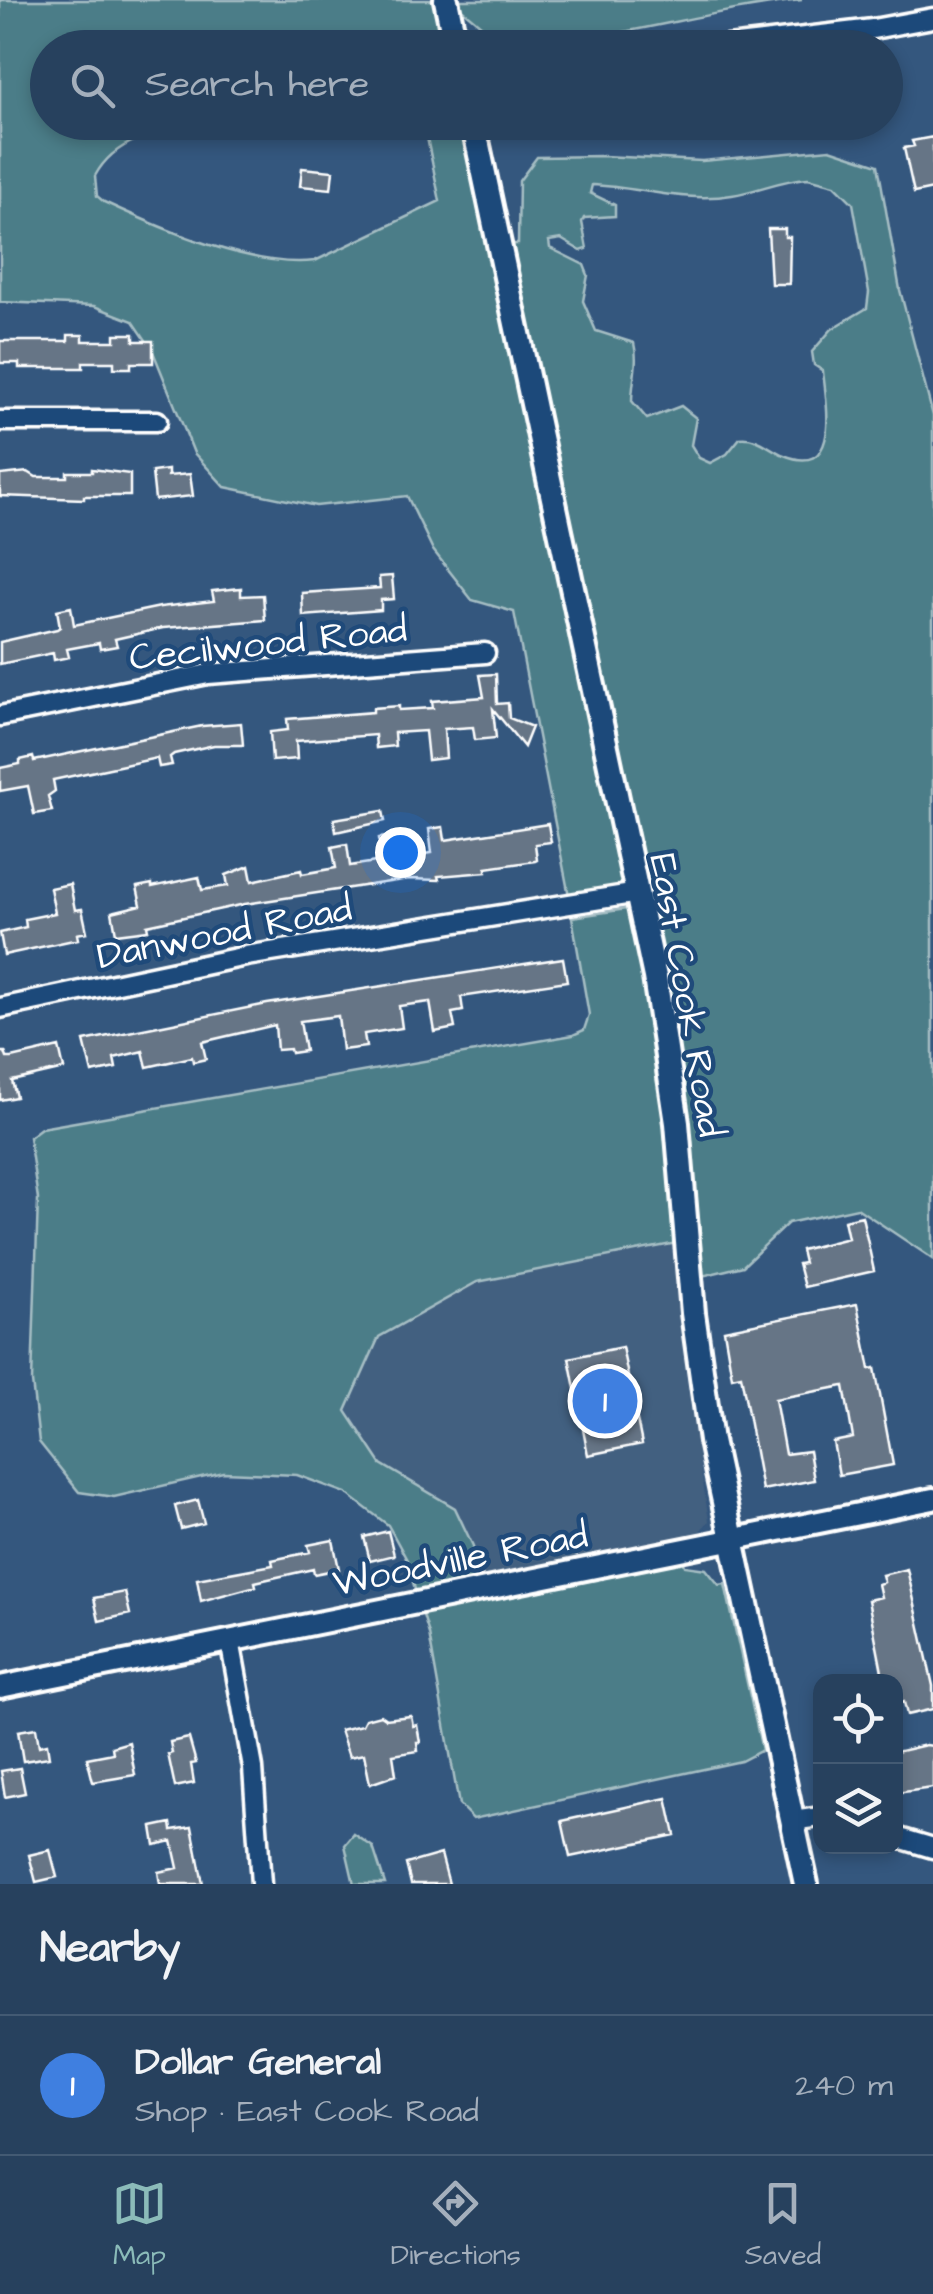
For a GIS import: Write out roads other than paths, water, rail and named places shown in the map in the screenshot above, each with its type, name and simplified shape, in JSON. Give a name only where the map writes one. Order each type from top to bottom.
[{"type":"main road","points":[[446,0],[452,30]]},
{"type":"main road","name":"East Cook Road","points":[[476,140],[638,893],[671,1070],[701,1376],[730,1540],[806,1884]]},
{"type":"street","points":[[865,30],[933,18]]},
{"type":"street","points":[[0,421],[157,421]]},
{"type":"street","name":"Cecilwood Road","points":[[0,716],[208,674],[485,653]]},
{"type":"street","name":"Danwood Road","points":[[0,1008],[246,956],[638,893]]},
{"type":"street","name":"Woodville Road","points":[[0,1687],[933,1499]]},
{"type":"street","points":[[230,1640],[253,1768],[260,1884]]},
{"type":"street","points":[[793,1822],[813,1818]]},
{"type":"street","points":[[903,1839],[933,1848]]},
{"type":"place","name":"Dollar General","points":[[605,1401]]}]
